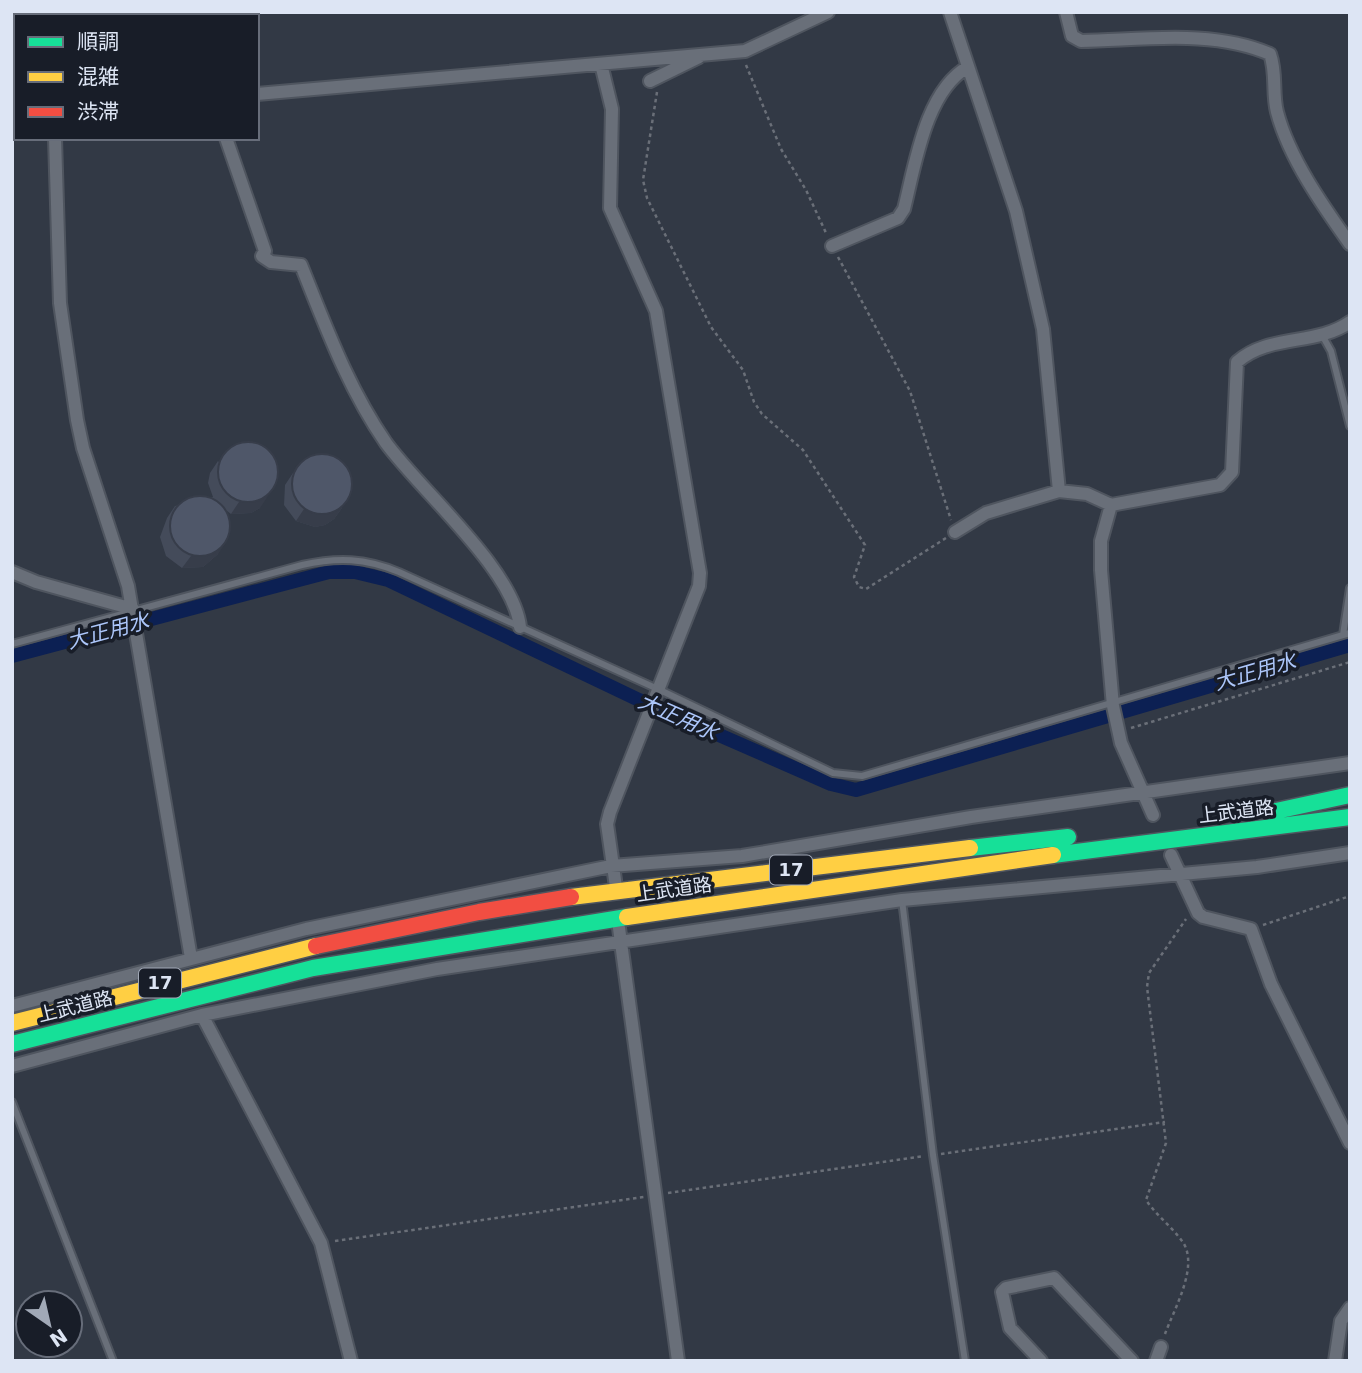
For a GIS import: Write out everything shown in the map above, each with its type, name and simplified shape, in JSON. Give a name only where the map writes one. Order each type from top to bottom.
[{"type":"highway","name":"17","points":[[1275,820],[1350,794]]},
{"type":"highway","name":"上武道路","points":[[12,1044],[313,968],[544,929],[1131,844],[1275,820],[1350,801]]},
{"type":"highway","name":"17","points":[[1275,820],[1350,820]]},
{"type":"highway","name":"上武道路","points":[[12,1023],[309,947],[481,912],[677,884],[1275,820]]},
{"type":"street","points":[[259,94],[741,52],[828,12]]},
{"type":"street","points":[[950,12],[1016,211],[1043,329],[1059,491]]},
{"type":"street","points":[[1066,12],[1072,36],[1081,41],[1206,39],[1254,47],[1270,54],[1275,66],[1276,111],[1318,200],[1350,244]]},
{"type":"street","points":[[655,79],[703,55]]},
{"type":"street","points":[[601,64],[612,109],[610,208],[656,311],[701,573],[699,586],[659,693],[610,812],[607,824],[616,887]]},
{"type":"street","points":[[832,246],[898,218],[904,209],[921,138],[935,107],[955,74],[968,67]]},
{"type":"street","points":[[55,140],[60,303],[77,420],[83,448],[128,586],[191,958]]},
{"type":"street","points":[[227,140],[265,251],[262,256],[271,262],[301,265],[350,386],[387,444],[494,570],[518,613],[520,627]]},
{"type":"street","points":[[955,532],[1005,506],[1059,491],[1087,494],[1111,505],[1220,485],[1232,472],[1237,362],[1251,350],[1335,332],[1350,322]]},
{"type":"street","points":[[1111,505],[1101,551],[1113,704],[1117,728],[1153,815]]},
{"type":"street","points":[[12,572],[132,612]]},
{"type":"street","points":[[12,1006],[306,929],[611,866],[742,856],[1142,791],[1350,763]]},
{"type":"street","points":[[12,1066],[202,1015],[620,934],[902,900],[1257,867],[1350,853]]},
{"type":"street","points":[[1171,855],[1193,907],[1203,917],[1251,929],[1271,984],[1350,1143]]},
{"type":"street","points":[[620,934],[653,1195],[678,1361]]},
{"type":"street","points":[[202,1015],[321,1243],[351,1361]]},
{"type":"street","points":[[1041,1361],[1010,1328],[1002,1292],[1006,1288],[1054,1278],[1132,1361]]},
{"type":"street","points":[[1335,1361],[1341,1321],[1350,1308]]},
{"type":"street","points":[[1156,1361],[1161,1347]]},
{"type":"lane","points":[[1322,335],[1331,351],[1350,426]]},
{"type":"lane","points":[[12,644],[302,565],[328,559],[355,559],[389,568],[833,773],[851,776],[877,774],[1346,634],[1350,589]]},
{"type":"lane","points":[[902,900],[933,1155],[965,1361]]},
{"type":"lane","points":[[12,1102],[113,1361]]},
{"type":"path","points":[[655,79],[643,180],[647,198],[711,327],[743,370],[754,402],[762,414],[803,450],[865,545],[855,577],[859,587],[866,589],[955,532],[910,391],[832,246],[806,190],[781,149],[741,52]]},
{"type":"path","points":[[1117,728],[1350,662]]},
{"type":"path","points":[[1251,929],[1350,896]]},
{"type":"path","points":[[1161,1347],[1186,1275],[1189,1254],[1182,1241],[1146,1199],[1166,1143],[1147,987],[1155,963],[1193,907]]},
{"type":"path","points":[[321,1243],[1165,1122]]},
{"type":"building","points":[[242,442],[254,442],[273,455],[278,472],[276,484],[265,497],[254,502],[242,502],[223,489],[218,478],[218,466],[231,447]]},
{"type":"building","points":[[316,454],[328,454],[347,467],[352,484],[350,496],[339,509],[328,514],[316,514],[297,501],[292,490],[292,478],[305,459]]},
{"type":"building","points":[[194,496],[206,496],[225,509],[230,526],[228,538],[217,551],[206,556],[194,556],[175,543],[170,532],[170,520],[183,501]]},
{"type":"waterway","name":"大正用水","points":[[12,656],[329,572],[355,572],[388,580],[639,700],[831,784],[856,790],[1350,645]]},
{"type":"traffic: fast","points":[[1276,811],[1350,795]]},
{"type":"traffic: fast","points":[[1053,855],[1350,817]]},
{"type":"traffic: fast","points":[[970,848],[1068,837]]},
{"type":"traffic: fast","points":[[12,1044],[313,968],[627,917]]},
{"type":"traffic: slow","points":[[571,897],[970,848]]},
{"type":"traffic: slow","points":[[627,917],[1053,855]]},
{"type":"traffic: slow","points":[[12,1023],[316,946]]},
{"type":"traffic: jam","points":[[316,946],[479,912],[571,897]]}]
